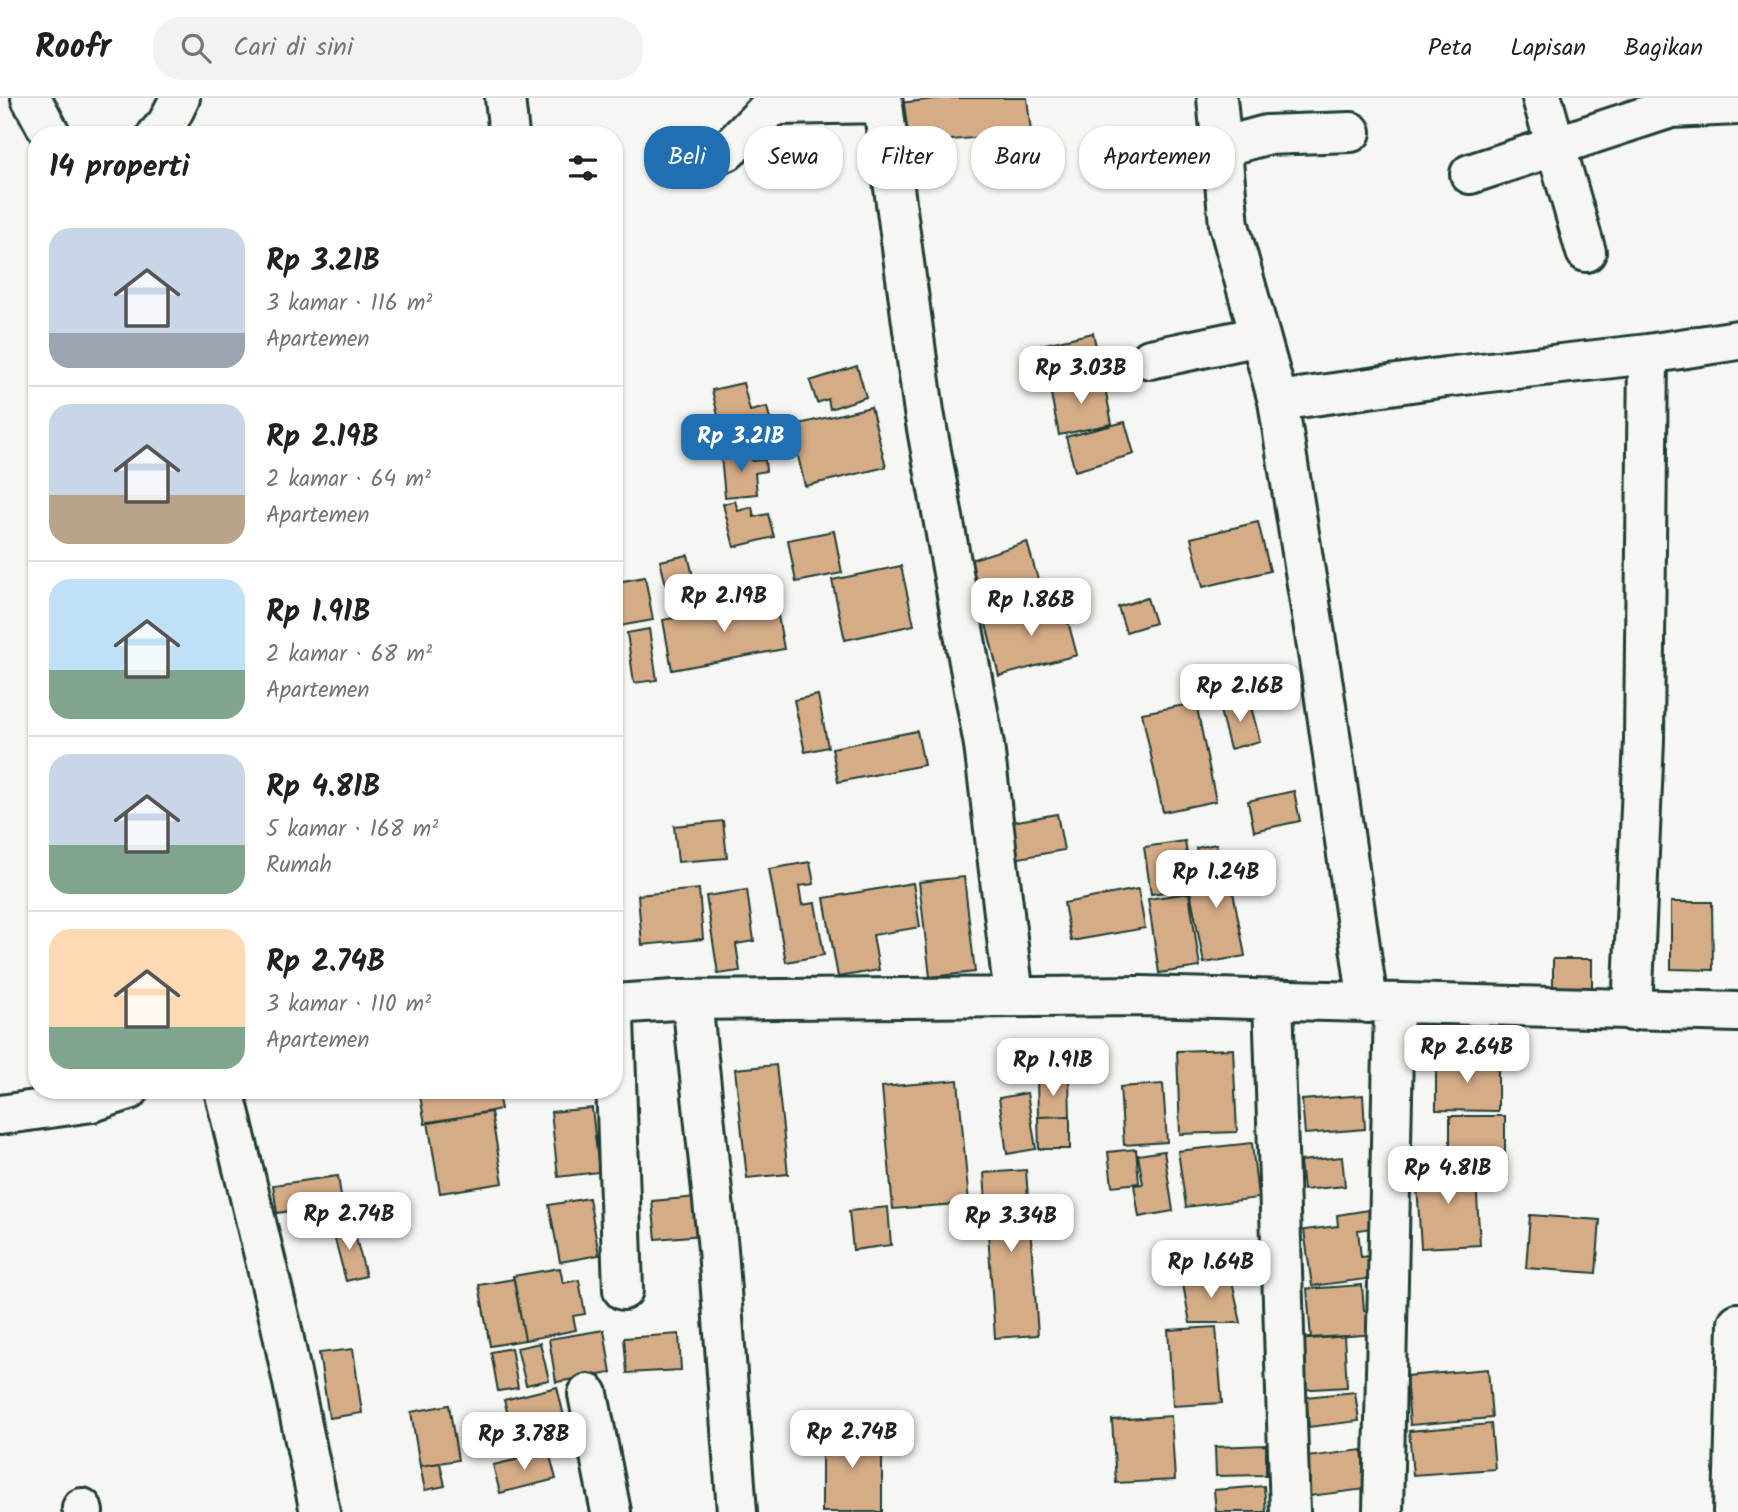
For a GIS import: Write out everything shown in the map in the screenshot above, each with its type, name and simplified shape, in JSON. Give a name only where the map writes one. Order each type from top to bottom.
[{"type":"street","points":[[31,98],[46,126]]},
{"type":"street","points":[[165,126],[180,98]]},
{"type":"street","points":[[505,98],[508,126]]},
{"type":"street","points":[[1217,98],[1220,126]]},
{"type":"street","points":[[1542,98],[1586,252]]},
{"type":"street","points":[[730,148],[767,110],[779,104],[882,100],[924,412],[984,745],[1014,997]]},
{"type":"street","points":[[1470,174],[1671,108],[1738,105]]},
{"type":"street","points":[[1235,143],[1266,135],[1351,132]]},
{"type":"street","points":[[1226,189],[1229,225],[1278,401],[1323,685],[1381,1004],[1383,1512]]},
{"type":"street","points":[[1150,359],[1260,336]]},
{"type":"street","points":[[1278,401],[1738,340]]},
{"type":"street","points":[[1632,1011],[1644,740],[1648,354]]},
{"type":"street","points":[[623,1004],[692,1000],[1141,996],[1738,1012]]},
{"type":"street","points":[[692,1000],[718,1249],[737,1512]]},
{"type":"street","points":[[1273,1000],[1290,1512]]},
{"type":"street","points":[[0,1115],[77,1099]]},
{"type":"street","points":[[226,1099],[281,1325],[320,1512]]},
{"type":"street","points":[[617,1099],[623,1290]]},
{"type":"street","points":[[1733,1512],[1738,1323]]},
{"type":"street","points":[[588,1394],[611,1512]]},
{"type":"building","points":[[944,98],[1027,98],[1030,126],[971,126],[971,138],[957,140],[957,126],[902,126],[900,103]]},
{"type":"building","points":[[1093,333],[1103,377],[1050,389],[1041,345]]},
{"type":"building","points":[[857,366],[866,397],[830,409],[828,399],[817,403],[810,381]]},
{"type":"building","points":[[1103,377],[1112,424],[1059,435],[1050,389]]},
{"type":"building","points":[[743,383],[750,411],[767,407],[772,427],[757,430],[761,447],[727,455],[712,390]]},
{"type":"building","points":[[871,407],[886,467],[805,486],[791,426]]},
{"type":"building","points":[[1125,422],[1134,454],[1075,471],[1066,437]]},
{"type":"building","points":[[750,453],[752,461],[765,460],[766,471],[755,473],[757,494],[725,497],[721,456]]},
{"type":"building","points":[[735,501],[738,511],[752,507],[754,517],[768,514],[774,537],[734,547],[723,504]]},
{"type":"building","points":[[1258,522],[1270,571],[1203,587],[1191,538]]},
{"type":"building","points":[[834,531],[842,573],[796,582],[788,540]]},
{"type":"building","points":[[1027,542],[1041,590],[975,610],[961,563]]},
{"type":"building","points":[[688,555],[700,606],[673,613],[660,561]]},
{"type":"building","points":[[901,566],[914,625],[845,640],[832,580]]},
{"type":"building","points":[[645,577],[653,620],[623,625],[623,581]]},
{"type":"building","points":[[1147,598],[1155,623],[1126,632],[1118,607]]},
{"type":"building","points":[[775,599],[784,649],[672,670],[663,620]]},
{"type":"building","points":[[1062,599],[1077,655],[999,676],[985,620]]},
{"type":"building","points":[[649,629],[657,680],[634,683],[627,633]]},
{"type":"building","points":[[818,695],[828,747],[805,752],[794,700]]},
{"type":"building","points":[[1249,699],[1260,741],[1230,749],[1219,707]]},
{"type":"building","points":[[1196,703],[1216,801],[1163,812],[1142,713]]},
{"type":"building","points":[[917,731],[924,765],[838,782],[832,748]]},
{"type":"building","points":[[1294,791],[1300,821],[1254,831],[1248,801]]},
{"type":"building","points":[[1057,814],[1064,850],[1008,860],[1001,824]]},
{"type":"building","points":[[723,821],[727,858],[678,862],[674,826]]},
{"type":"building","points":[[1185,841],[1192,888],[1151,894],[1144,847]]},
{"type":"building","points":[[1216,844],[1221,871],[1229,870],[1245,956],[1204,963],[1190,891],[1204,889],[1196,848]]},
{"type":"building","points":[[810,862],[814,884],[799,886],[802,905],[815,903],[824,955],[786,962],[769,869]]},
{"type":"building","points":[[964,877],[975,972],[930,977],[919,882]]},
{"type":"building","points":[[913,883],[920,927],[873,935],[879,970],[838,977],[824,898]]},
{"type":"building","points":[[699,889],[703,939],[642,945],[638,895]]},
{"type":"building","points":[[1138,889],[1145,928],[1071,941],[1064,903]]},
{"type":"building","points":[[747,890],[754,941],[736,944],[740,971],[718,974],[706,896]]},
{"type":"building","points":[[1189,893],[1200,967],[1159,973],[1148,899]]},
{"type":"building","points":[[1671,902],[1712,902],[1713,970],[1671,969]]},
{"type":"building","points":[[1553,959],[1592,959],[1592,988],[1553,989]]},
{"type":"building","points":[[1233,1049],[1237,1132],[1180,1134],[1177,1051]]},
{"type":"building","points":[[1436,1060],[1498,1060],[1498,1111],[1436,1110]]},
{"type":"building","points":[[776,1065],[788,1174],[747,1178],[735,1069]]},
{"type":"building","points":[[1037,1079],[1069,1079],[1070,1116],[1038,1117]]},
{"type":"building","points":[[958,1080],[969,1203],[893,1209],[882,1087]]},
{"type":"building","points":[[1163,1084],[1167,1142],[1124,1145],[1120,1087]]},
{"type":"building","points":[[1027,1093],[1036,1149],[1007,1154],[999,1098]]},
{"type":"building","points":[[1363,1095],[1365,1129],[1305,1134],[1302,1100]]},
{"type":"building","points":[[421,1099],[499,1099],[501,1109],[425,1124]]},
{"type":"building","points":[[592,1108],[599,1172],[558,1177],[551,1112]]},
{"type":"building","points":[[491,1112],[503,1183],[440,1193],[428,1122]]},
{"type":"building","points":[[1070,1116],[1070,1149],[1039,1149],[1038,1117]]},
{"type":"building","points":[[1450,1116],[1505,1116],[1505,1156],[1450,1156]]},
{"type":"building","points":[[1252,1143],[1258,1198],[1186,1207],[1178,1151]]},
{"type":"building","points":[[1136,1149],[1139,1183],[1112,1186],[1108,1152]]},
{"type":"building","points":[[1164,1151],[1173,1211],[1139,1217],[1134,1185],[1143,1184],[1138,1155]]},
{"type":"building","points":[[1342,1157],[1345,1186],[1303,1190],[1300,1161]]},
{"type":"building","points":[[1475,1165],[1480,1245],[1421,1248],[1416,1168]]},
{"type":"building","points":[[1026,1170],[1038,1335],[995,1338],[984,1173]]},
{"type":"building","points":[[338,1176],[342,1203],[277,1213],[273,1185]]},
{"type":"building","points":[[698,1197],[702,1235],[656,1239],[652,1201]]},
{"type":"building","points":[[589,1198],[599,1255],[560,1262],[549,1205]]},
{"type":"building","points":[[888,1207],[891,1245],[853,1250],[849,1211]]},
{"type":"building","points":[[1369,1210],[1372,1228],[1358,1230],[1361,1257],[1372,1256],[1374,1278],[1312,1286],[1304,1230],[1338,1226],[1337,1215]]},
{"type":"building","points":[[1530,1215],[1600,1220],[1596,1273],[1526,1268]]},
{"type":"building","points":[[352,1223],[366,1276],[346,1281],[332,1228]]},
{"type":"building","points":[[560,1268],[563,1283],[579,1280],[585,1314],[573,1316],[576,1330],[525,1340],[513,1276]]},
{"type":"building","points":[[1231,1276],[1241,1323],[1190,1323],[1182,1279]]},
{"type":"building","points":[[514,1279],[525,1340],[490,1346],[479,1285]]},
{"type":"building","points":[[1362,1285],[1364,1311],[1373,1310],[1375,1334],[1311,1339],[1307,1289]]},
{"type":"building","points":[[1216,1327],[1222,1403],[1173,1406],[1168,1330]]},
{"type":"building","points":[[604,1330],[611,1373],[556,1382],[549,1339]]},
{"type":"building","points":[[679,1334],[681,1370],[627,1373],[624,1338]]},
{"type":"building","points":[[1344,1336],[1347,1387],[1296,1390],[1293,1339]]},
{"type":"building","points":[[540,1343],[549,1380],[526,1385],[517,1348]]},
{"type":"building","points":[[511,1348],[518,1388],[498,1391],[491,1352]]},
{"type":"building","points":[[353,1349],[362,1413],[329,1418],[319,1353]]},
{"type":"building","points":[[1488,1369],[1492,1418],[1410,1425],[1406,1376]]},
{"type":"building","points":[[557,1387],[567,1429],[515,1441],[504,1400]]},
{"type":"building","points":[[1355,1392],[1359,1421],[1309,1427],[1306,1397]]},
{"type":"building","points":[[449,1405],[458,1460],[420,1466],[411,1412]]},
{"type":"building","points":[[1171,1416],[1175,1480],[1116,1483],[1112,1420]]},
{"type":"building","points":[[1491,1424],[1495,1469],[1413,1475],[1409,1431]]},
{"type":"building","points":[[822,1429],[882,1429],[882,1512],[822,1512]]},
{"type":"building","points":[[1266,1445],[1266,1475],[1216,1476],[1215,1447]]},
{"type":"building","points":[[1362,1450],[1366,1489],[1310,1496],[1306,1457]]},
{"type":"building","points":[[549,1452],[556,1479],[500,1493],[493,1465]]},
{"type":"building","points":[[440,1463],[445,1486],[425,1490],[420,1466]]},
{"type":"building","points":[[1264,1486],[1266,1512],[1216,1512],[1214,1490]]}]
